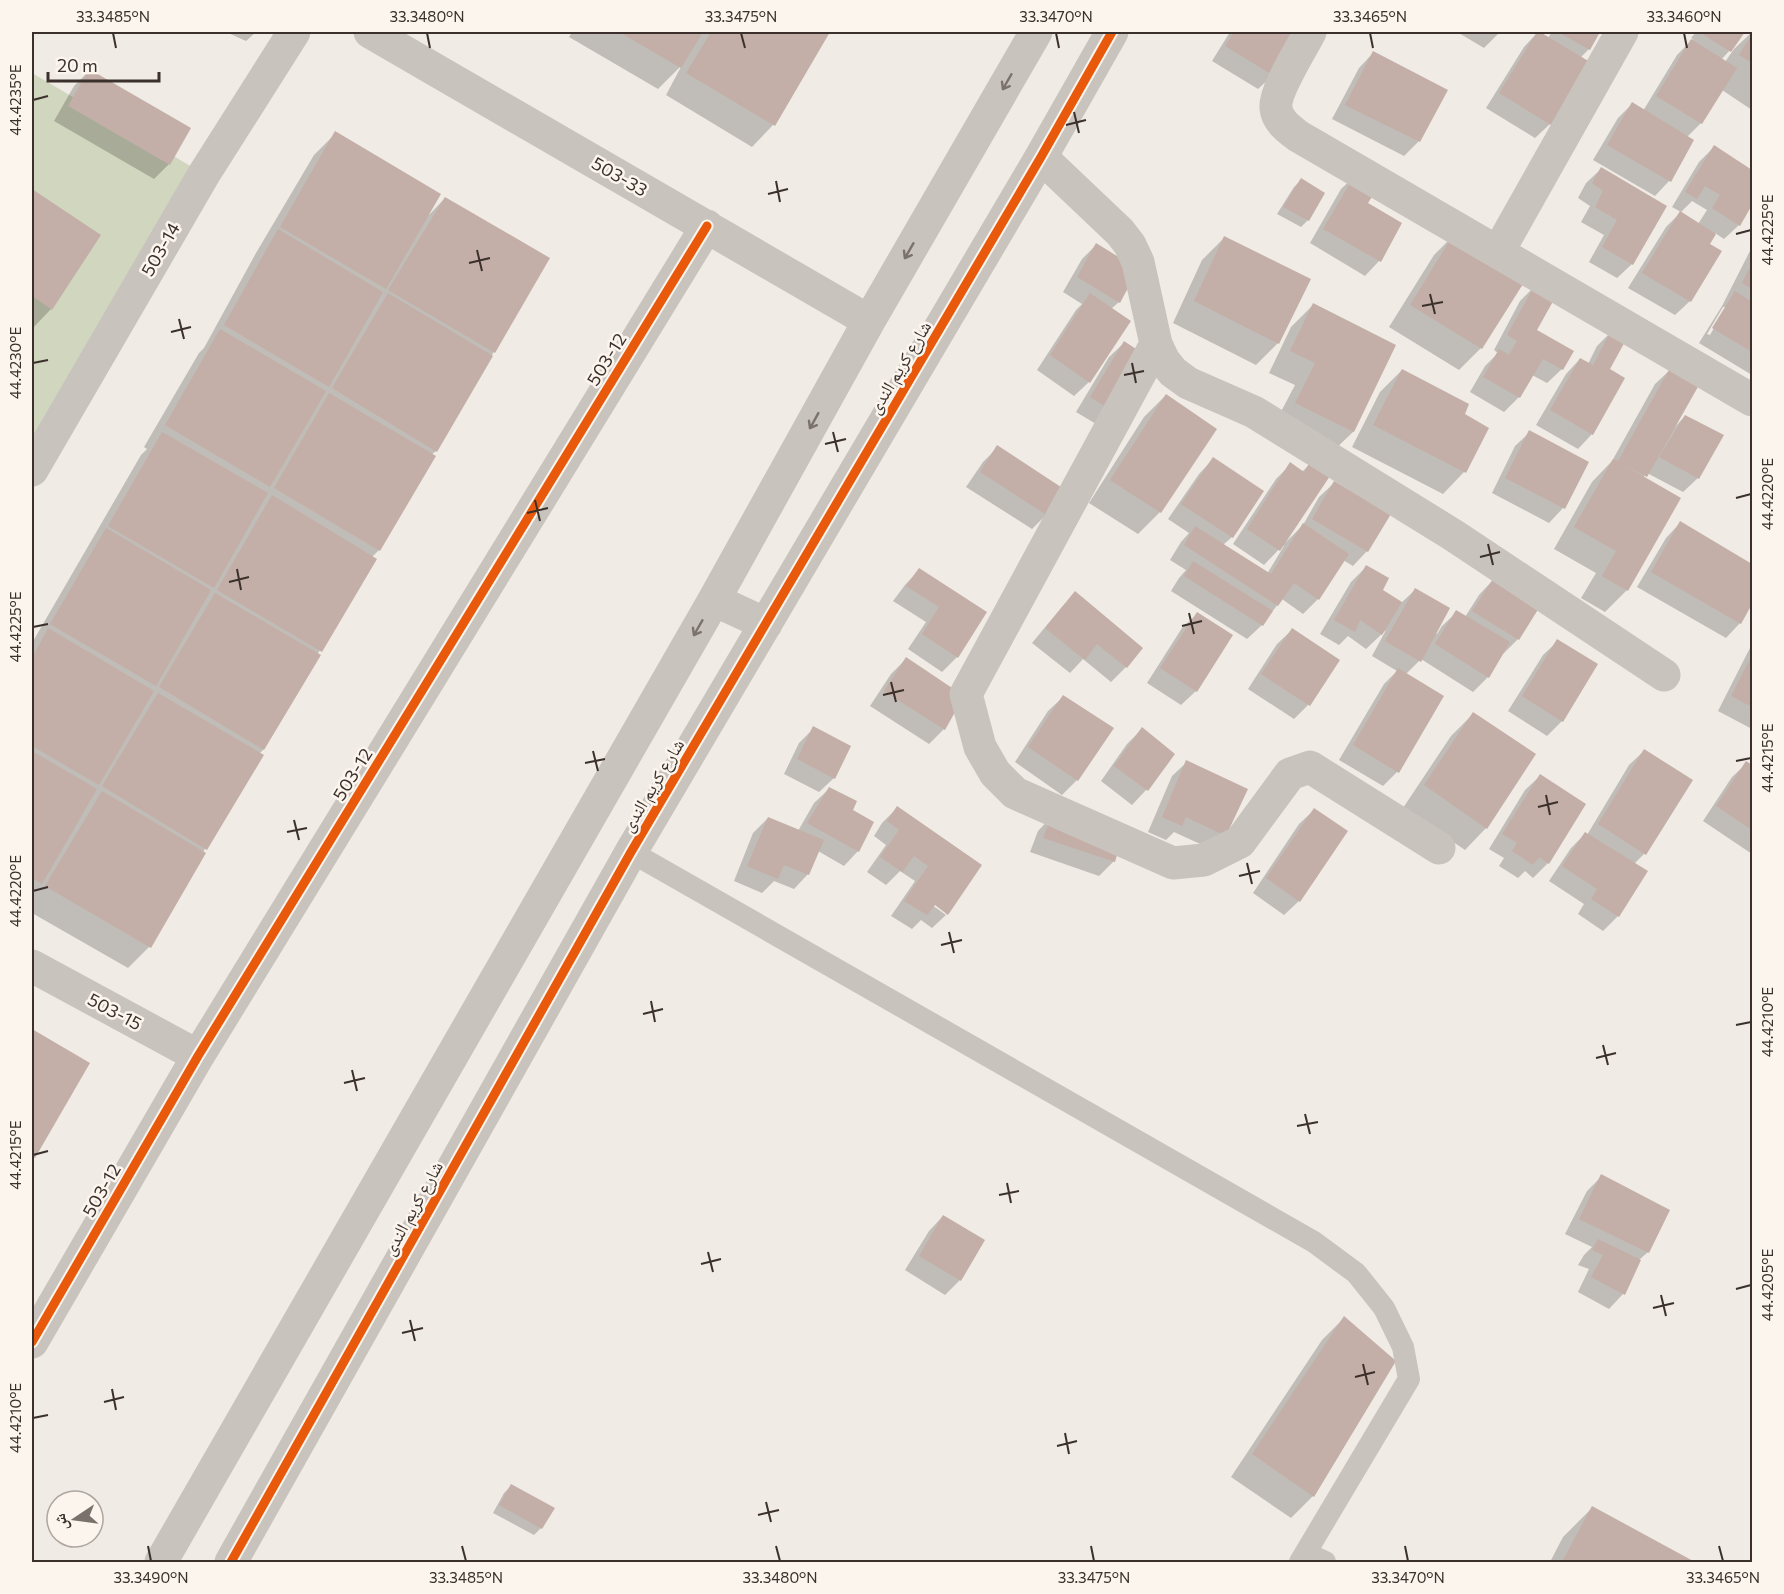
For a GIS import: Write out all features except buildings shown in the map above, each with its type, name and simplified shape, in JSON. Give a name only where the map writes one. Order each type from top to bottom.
[{"type":"street","name":"503-14","points":[[32,470],[204,174],[294,32]]},
{"type":"street","name":"503-33","points":[[370,32],[869,321]]},
{"type":"street","name":"شارع كريم الندى","points":[[161,1563],[714,600],[869,321],[1036,32]]},
{"type":"street","name":"شارع كريم الندى","points":[[231,1563],[631,852],[1041,157],[1112,32]]},
{"type":"street","points":[[1310,32],[1276,96],[1275,109],[1283,124],[1298,136],[1752,400]]},
{"type":"street","points":[[1498,252],[1622,32]]},
{"type":"street","points":[[1041,157],[1120,232],[1130,245],[1138,262],[1156,344],[1164,361],[1173,372],[1188,383],[1254,412],[1453,535],[1664,675]]},
{"type":"street","name":"503-12","points":[[32,1342],[198,1056],[707,226]]},
{"type":"street","points":[[1156,344],[966,694],[980,747],[994,773],[1015,793],[1173,863],[1204,860],[1240,842],[1290,774],[1310,767],[1438,848]]},
{"type":"street","points":[[714,600],[766,624]]},
{"type":"street","name":"503-15","points":[[32,966],[198,1056]]},
{"type":"lane","points":[[631,852],[1314,1242],[1356,1273],[1384,1308],[1403,1347],[1409,1379],[1310,1559]]},
{"type":"green space","points":[[32,73],[204,174],[32,470]]},
{"type":"cycle path","points":[[231,1562],[631,852],[1041,157],[1112,32]]},
{"type":"cycle path","points":[[32,1342],[198,1056],[707,226]]}]
